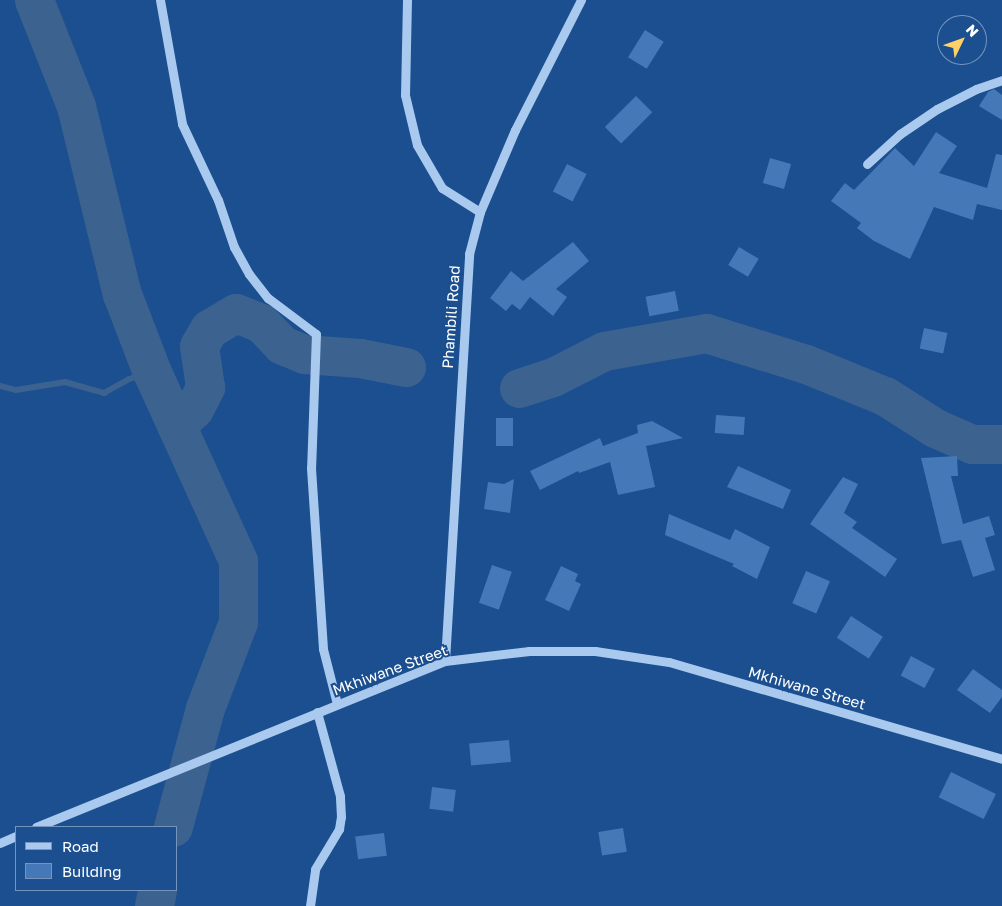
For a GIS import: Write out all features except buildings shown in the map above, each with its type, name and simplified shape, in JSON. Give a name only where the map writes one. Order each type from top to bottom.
[{"type":"street","points":[[160,0],[182,124],[218,200],[234,247],[249,274],[268,298],[316,334],[312,468],[323,649],[337,704]]},
{"type":"street","points":[[407,0],[405,96],[417,145],[442,188],[480,212]]},
{"type":"street","name":"Phambili Road","points":[[445,661],[464,304],[469,254],[480,212],[515,130],[581,0]]},
{"type":"street","points":[[867,164],[900,134],[937,109],[976,88],[1002,80]]},
{"type":"street","name":"Mkhiwane Street","points":[[38,826],[293,721],[445,661],[529,651],[595,651],[668,662],[1002,759]]},
{"type":"street","points":[[310,906],[315,869],[339,829],[342,817],[340,796],[317,712]]},
{"type":"street","points":[[0,843],[15,836]]},
{"type":"waterway","points":[[34,0],[76,106],[122,294],[152,372],[238,561],[238,622],[205,708],[173,826]]},
{"type":"waterway","points":[[176,425],[194,409],[205,387],[199,346],[209,329],[236,313],[261,323],[282,345],[304,354],[360,358],[406,367]]},
{"type":"waterway","points":[[519,388],[553,377],[604,351],[706,333],[806,364],[885,396],[935,428],[972,444],[1002,444]]},
{"type":"waterway","points":[[0,386],[16,390],[65,382],[104,393],[129,379],[152,372]]},
{"type":"waterway","points":[[154,906],[157,891]]}]
